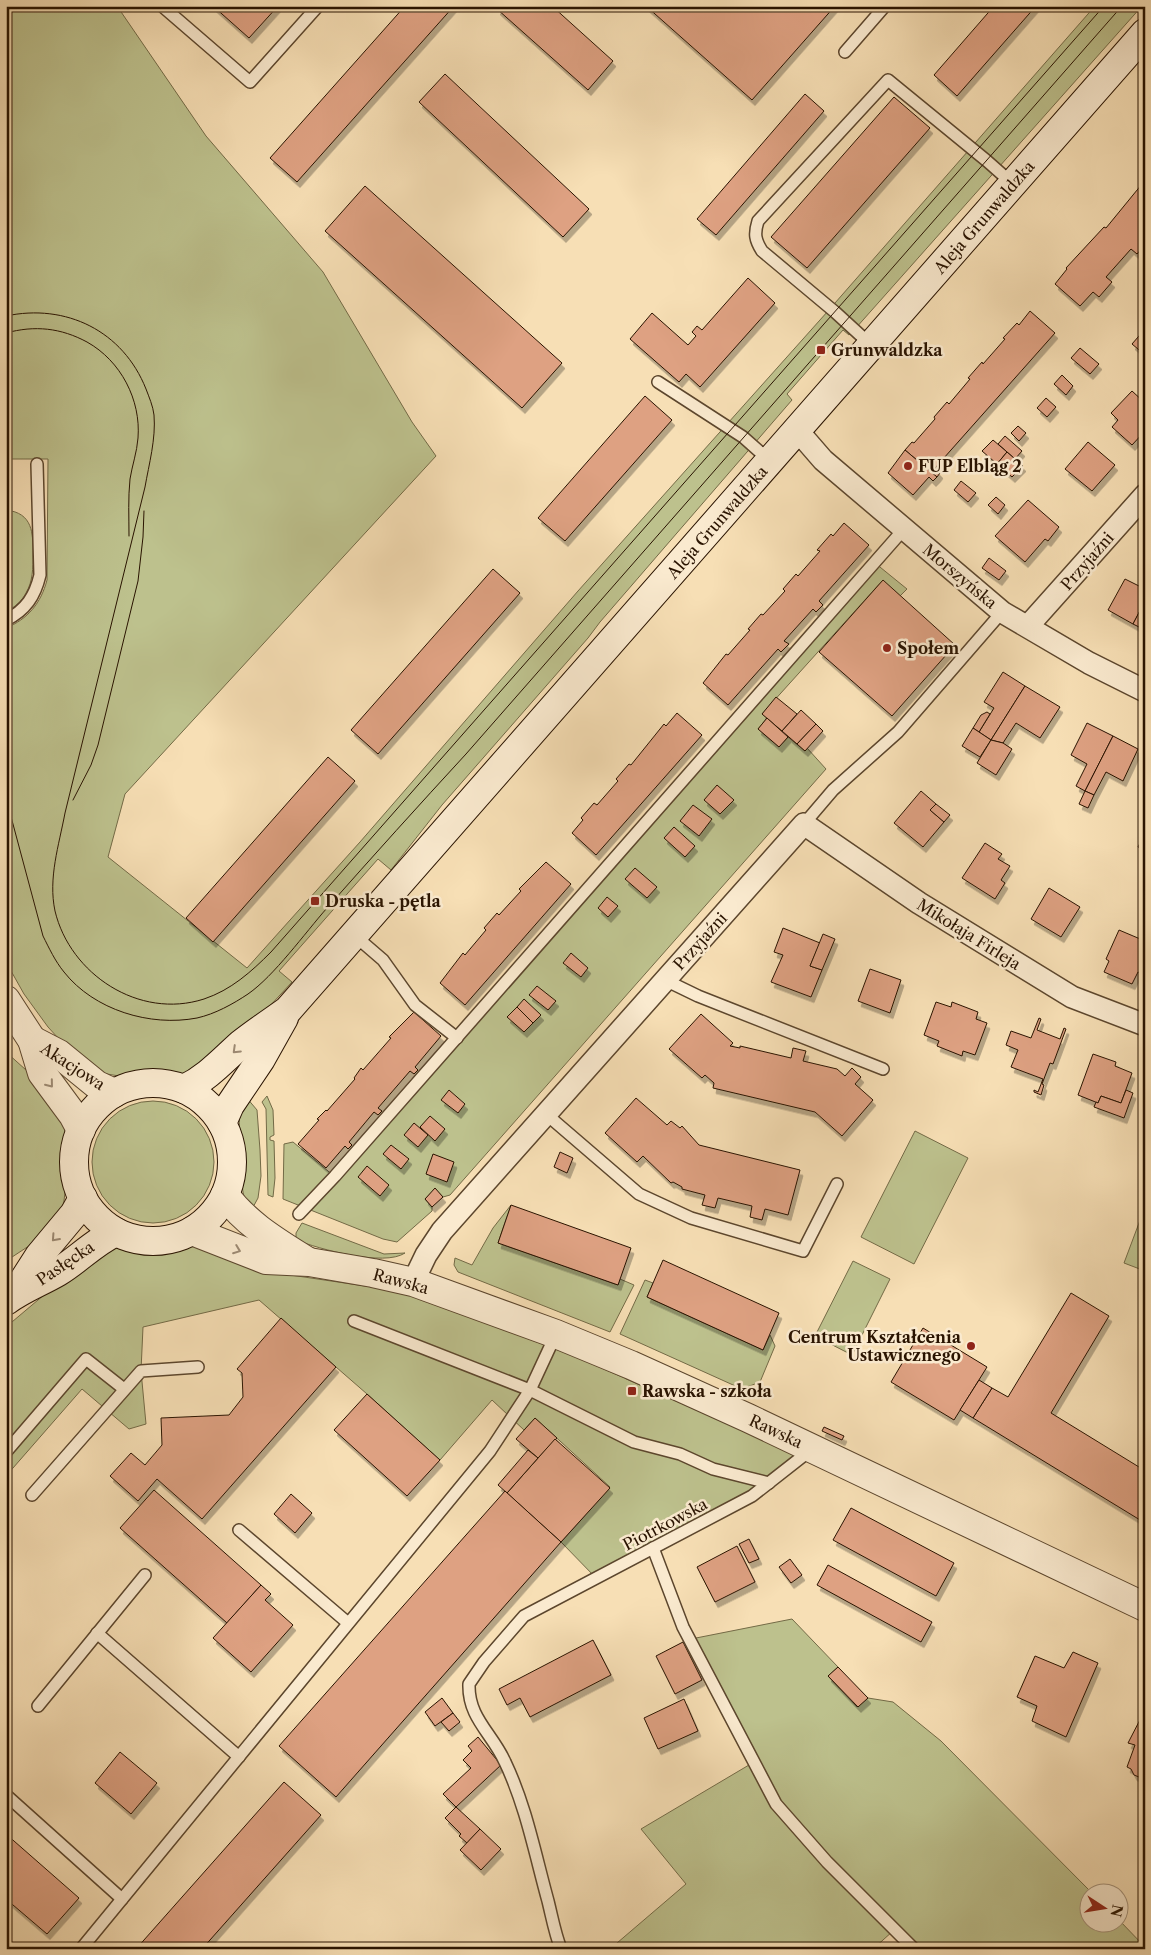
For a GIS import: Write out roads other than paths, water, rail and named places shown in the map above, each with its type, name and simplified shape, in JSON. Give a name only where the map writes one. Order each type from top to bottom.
[{"type":"main road","name":"Aleja Grunwaldzka","points":[[184,1089],[198,1082],[218,1067],[242,1044],[288,1010],[1145,33]]},
{"type":"main road","name":"Akacjowa","points":[[6,1000],[32,1040],[42,1073],[73,1115],[81,1130]]},
{"type":"main road","name":"Aleja Grunwaldzka","points":[[222,1123],[230,1105],[261,1059],[288,1010]]},
{"type":"main road","name":"Akacjowa","points":[[32,1040],[59,1054],[97,1085],[114,1093]]},
{"type":"main road","points":[[142,1084],[170,1085],[184,1089],[212,1109],[222,1123],[232,1151],[232,1166],[225,1195],[205,1221],[192,1231],[177,1237],[154,1241],[130,1238],[116,1232],[103,1223],[91,1212],[83,1198],[78,1185],[74,1157],[81,1130],[89,1116],[100,1103],[114,1093],[142,1084]]},
{"type":"main road","name":"Rawska","points":[[225,1195],[234,1207],[250,1222],[309,1262]]},
{"type":"main road","name":"Pasłęcka","points":[[10,1298],[39,1256],[74,1214],[83,1198]]},
{"type":"main road","name":"Rawska","points":[[192,1231],[266,1260],[309,1262],[373,1272],[413,1282],[556,1334],[666,1380],[813,1448],[1145,1608]]},
{"type":"main road","name":"Pasłęcka","points":[[10,1298],[58,1272],[102,1239],[116,1232]]},
{"type":"street","name":"Morszyńska","points":[[797,430],[823,460],[1002,612],[1090,663],[1145,691]]},
{"type":"street","name":"Przyjaźni","points":[[1028,626],[1145,495]]},
{"type":"street","name":"Przyjaźni","points":[[413,1282],[426,1255],[442,1231],[804,824]]},
{"type":"street","name":"Mikołaja Firleja","points":[[804,824],[919,903],[1072,997],[1145,1025]]},
{"type":"lane","points":[[162,6],[250,82],[318,6]]},
{"type":"lane","points":[[845,52],[885,6]]},
{"type":"lane","points":[[872,345],[762,251],[755,240],[758,222],[888,80],[1013,184]]},
{"type":"lane","points":[[658,382],[743,437],[770,461]]},
{"type":"lane","points":[[6,620],[23,610],[30,602],[37,589],[40,575],[38,464]]},
{"type":"lane","points":[[299,1214],[457,1038],[904,529]]},
{"type":"lane","name":"Przyjaźni","points":[[804,824],[833,790],[898,732],[1002,612]]},
{"type":"lane","points":[[354,935],[383,960],[415,1005],[457,1038]]},
{"type":"lane","points":[[665,980],[698,996],[883,1069]]},
{"type":"lane","points":[[546,1114],[639,1194],[691,1218],[804,1251],[837,1184]]},
{"type":"lane","points":[[354,1321],[530,1390],[634,1442],[680,1454],[713,1469],[769,1483]]},
{"type":"lane","points":[[81,1949],[490,1450],[530,1390],[556,1334]]},
{"type":"lane","points":[[6,1452],[86,1359],[124,1389]]},
{"type":"lane","points":[[32,1495],[141,1371],[198,1367]]},
{"type":"lane","name":"Piotrkowska","points":[[561,1949],[524,1812],[506,1762],[472,1709],[469,1684],[484,1662],[524,1616],[752,1496],[813,1448]]},
{"type":"lane","points":[[239,1530],[348,1623]]},
{"type":"lane","points":[[653,1548],[684,1627],[776,1804],[826,1862],[914,1949]]},
{"type":"lane","points":[[38,1706],[145,1575]]},
{"type":"lane","points":[[97,1632],[238,1757]]},
{"type":"lane","points":[[6,1795],[122,1898]]},
{"type":"tram line","points":[[6,316],[28,313],[50,314],[71,318],[90,326],[107,337],[123,351],[136,369],[146,389],[154,415],[153,442],[145,487],[57,849],[53,886],[55,911],[63,934],[75,954],[92,972],[111,986],[132,997],[155,1003],[180,1004],[204,999],[223,991],[240,980],[271,952],[1104,6]]},
{"type":"tram line","points":[[6,798],[43,936],[64,972],[76,985],[107,1006],[124,1013],[161,1020],[179,1020],[204,1016],[224,1008],[248,994],[279,965],[327,908],[466,754],[1122,6]]},
{"type":"tram line","points":[[6,333],[27,329],[48,329],[77,337],[99,350],[119,371],[132,396],[138,424],[138,438],[129,486],[129,536]]},
{"type":"tram line","points":[[73,800],[91,765],[98,745],[138,581],[144,511]]},
{"type":"place","name":"Grunwaldzka","points":[[821,350]]},
{"type":"place","name":"FUP Elbląg 2","points":[[908,466]]},
{"type":"place","name":"Społem","points":[[887,648]]},
{"type":"place","name":"Druska - pętla","points":[[315,901]]},
{"type":"place","name":"Centrum Kształcenia Ustawicznego","points":[[971,1346]]},
{"type":"place","name":"Rawska - szkoła","points":[[632,1391]]}]
